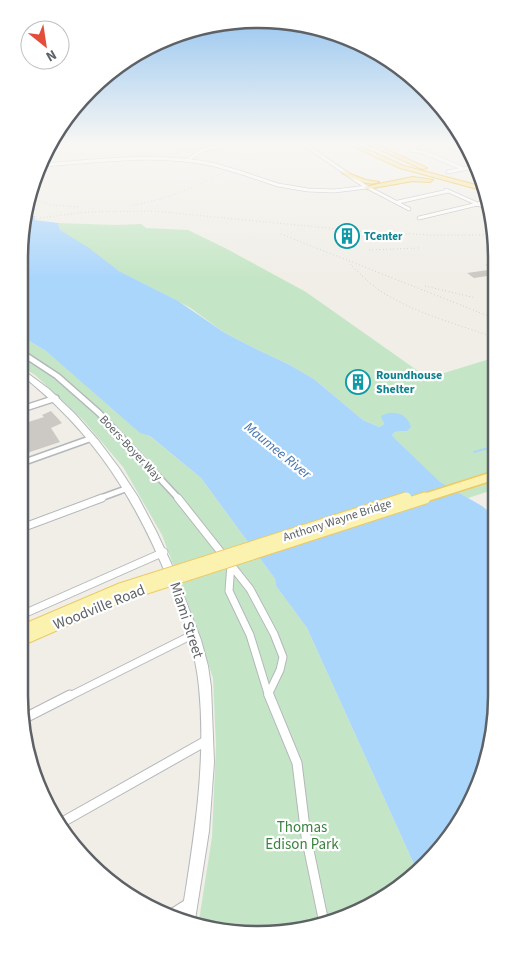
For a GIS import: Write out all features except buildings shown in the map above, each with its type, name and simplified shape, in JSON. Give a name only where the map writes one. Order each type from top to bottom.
[{"type":"main road","name":"Anthony Wayne Bridge","points":[[179,574],[488,472]]},
{"type":"main road","name":"Anthony Wayne Bridge","points":[[179,574],[488,477]]},
{"type":"main road","name":"Woodville Road","points":[[28,628],[107,594],[179,574]]},
{"type":"main road","name":"Woodville Road","points":[[28,637],[109,601],[179,574]]},
{"type":"street","points":[[293,188],[308,190],[361,188]]},
{"type":"street","points":[[368,188],[397,204],[409,208]]},
{"type":"street","points":[[397,204],[447,190],[483,206]]},
{"type":"street","points":[[419,218],[482,203]]},
{"type":"street","name":"Boers-Boyer Way","points":[[28,357],[64,381],[99,413],[177,496],[229,560],[258,603],[283,657],[280,670],[268,695]]},
{"type":"street","name":"Miami Street","points":[[28,376],[56,398],[92,438],[128,488],[164,552],[194,634],[202,664],[208,740],[204,812],[189,916]]},
{"type":"street","points":[[28,407],[56,398]]},
{"type":"street","points":[[28,461],[92,438]]},
{"type":"street","points":[[28,526],[128,488]]},
{"type":"street","points":[[28,612],[164,552]]},
{"type":"street","points":[[229,560],[232,571],[229,592],[250,635],[268,695],[297,763],[307,844],[323,917]]},
{"type":"street","points":[[28,716],[194,634]]},
{"type":"street","points":[[64,821],[208,740]]},
{"type":"street","points":[[177,911],[191,902]]},
{"type":"green space","points":[[58,223],[141,224],[146,228],[188,230],[306,292],[428,378],[488,359],[488,492],[468,498],[440,483],[393,438],[392,435],[395,432],[407,431],[383,420],[384,424],[379,427],[363,420],[314,379],[225,333],[189,307],[119,271],[60,230]]},
{"type":"green space","name":"Thomas Edison Park","points":[[28,340],[46,351],[201,478],[275,579],[276,586],[307,628],[414,865],[386,888],[346,909],[318,919],[288,925],[243,926],[199,919],[212,837],[216,746],[213,678],[162,535],[123,467],[83,420],[28,371]]},
{"type":"water","name":"Maumee River","points":[[32,215],[37,216],[34,217],[35,220],[58,223],[60,230],[89,248],[119,271],[178,301],[225,333],[314,379],[363,420],[379,427],[384,424],[381,416],[385,414],[395,413],[407,418],[411,427],[407,431],[395,432],[392,435],[394,438],[440,482],[488,511],[488,711],[481,756],[471,784],[458,811],[441,836],[414,865],[307,628],[276,586],[275,579],[201,478],[150,436],[140,433],[46,351],[28,340],[28,243]]},
{"type":"waterway","points":[[474,452],[488,448]]},
{"type":"railway","points":[[134,205],[153,201],[191,188]]},
{"type":"railway","points":[[35,200],[52,205],[79,207]]},
{"type":"railway","points":[[31,219],[86,212],[153,211],[369,232],[487,235]]},
{"type":"railway","points":[[281,234],[488,316]]},
{"type":"railway","points":[[369,250],[419,248]]},
{"type":"railway","points":[[350,264],[373,286],[408,306],[488,335]]},
{"type":"railway","points":[[425,286],[476,298]]},
{"type":"place","name":"TCenter","points":[[347,236]]},
{"type":"place","name":"Roundhouse Shelter","points":[[358,382]]}]
